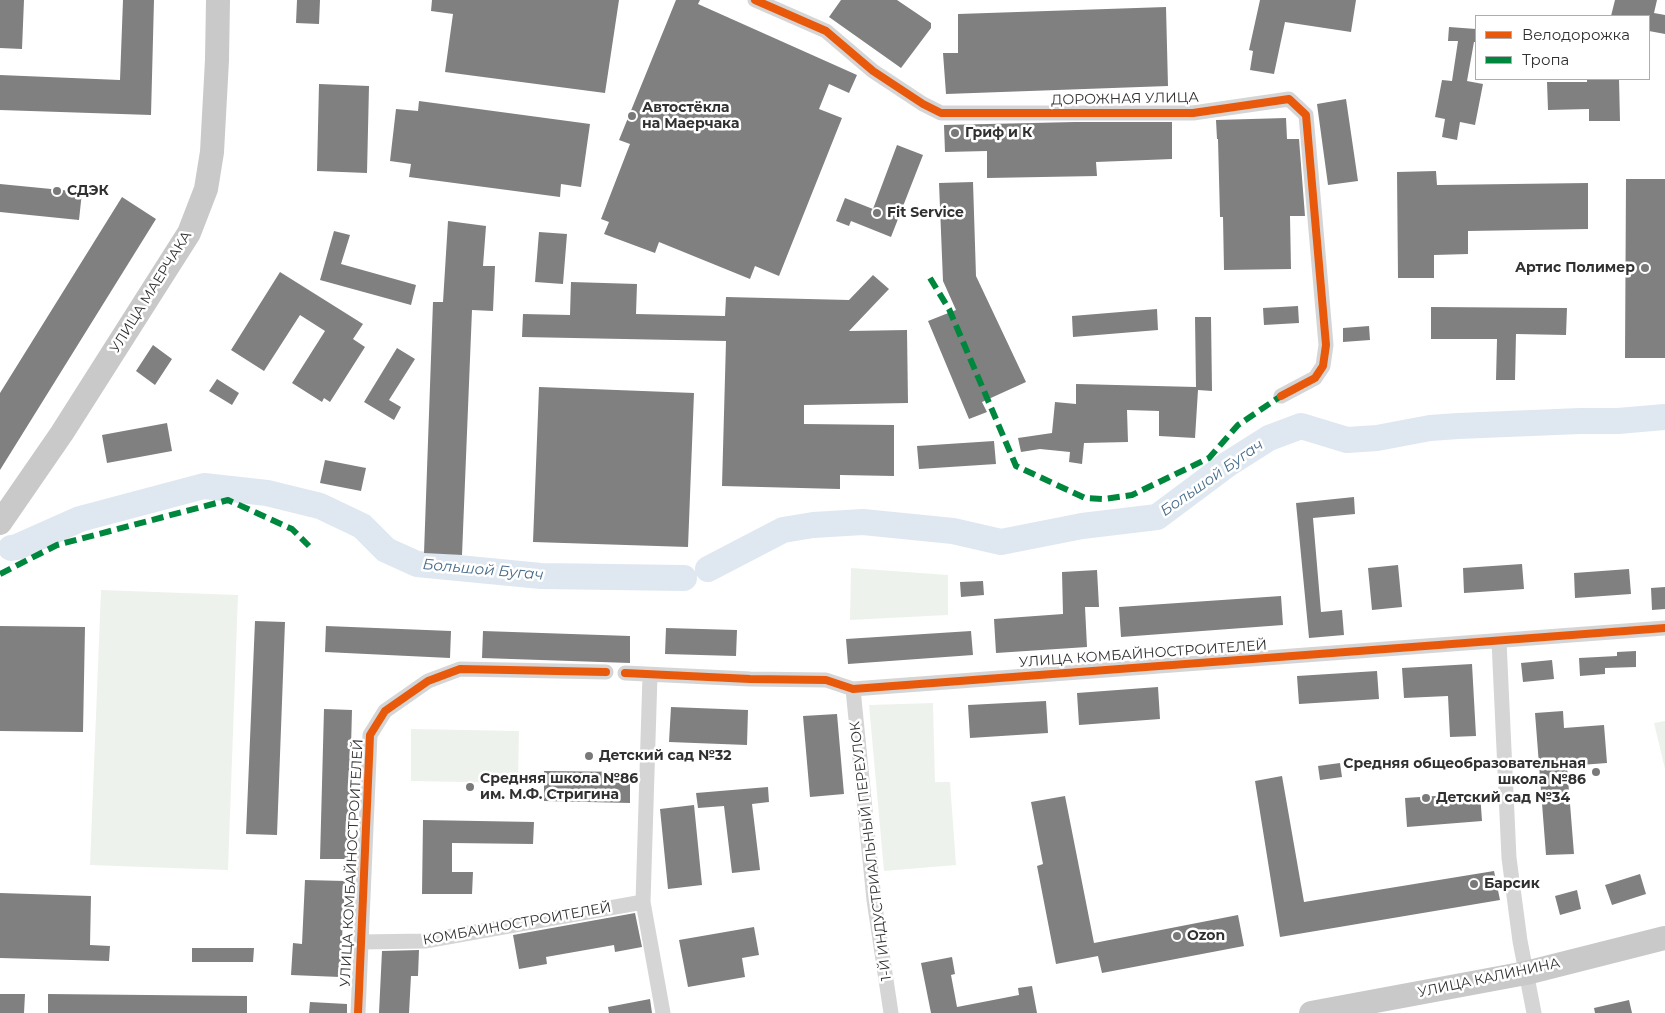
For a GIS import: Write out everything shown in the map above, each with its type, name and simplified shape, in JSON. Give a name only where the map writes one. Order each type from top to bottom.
[{"type":"main road","name":"УЛИЦА МАЕРЧАКА","points":[[1,522],[62,433],[189,233],[206,189],[212,152],[218,0]]},
{"type":"main road","name":"УЛИЦА КАЛИНИНА","points":[[1311,1013],[1526,973],[1665,938]]},
{"type":"street","name":"ДОРОЖНАЯ УЛИЦА","points":[[755,0],[826,31],[873,71],[923,104],[941,113],[1193,113],[1289,100],[1306,115],[1326,346],[1323,366],[1315,378],[1281,396]]},
{"type":"street","name":"УЛИЦА КОМБАЙНОСТРОИТЕЛЕЙ","points":[[625,673],[750,679],[826,680],[853,689],[1665,628]]},
{"type":"street","points":[[1499,641],[1509,858],[1520,941],[1534,1013]]},
{"type":"street","name":"УЛИЦА КОМБАЙНОСТРОИТЕЛЕЙ","points":[[358,1013],[370,735],[385,711],[428,681],[460,669],[606,672]]},
{"type":"street","points":[[650,674],[643,902],[664,1013]]},
{"type":"street","name":"1-Й ИНДУСТРИАЛЬНЫЙ ПЕРЕУЛОК","points":[[853,689],[874,900],[890,1013]]},
{"type":"street","name":"КОМБАИНОСТРОИТЕЛЕЙ","points":[[361,942],[425,941],[643,902]]},
{"type":"shaded area","points":[[851,568],[948,575],[948,615],[850,620]]},
{"type":"shaded area","points":[[101,590],[238,595],[228,870],[90,865]]},
{"type":"shaded area","points":[[933,703],[935,782],[950,782],[956,865],[884,871],[869,705]]},
{"type":"shaded area","points":[[1665,721],[1665,769],[1654,723]]},
{"type":"shaded area","points":[[411,729],[519,731],[518,783],[411,781]]},
{"type":"building","points":[[0,0],[24,0],[22,49],[0,48]]},
{"type":"building","points":[[123,0],[154,0],[151,115],[0,110],[0,75],[120,80]]},
{"type":"building","points":[[297,0],[320,0],[319,24],[296,23]]},
{"type":"building","points":[[432,0],[619,0],[605,93],[445,72],[453,14],[431,11]]},
{"type":"building","points":[[676,0],[700,0],[698,4],[857,75],[849,93],[829,84],[819,109],[842,118],[779,276],[755,266],[750,279],[659,242],[655,253],[604,234],[609,222],[601,219],[630,144],[619,140]]},
{"type":"building","points":[[841,0],[897,0],[931,23],[931,28],[901,68],[829,17]]},
{"type":"building","points":[[1260,0],[1356,0],[1351,32],[1285,22],[1274,74],[1250,70],[1253,51],[1249,50]]},
{"type":"building","points":[[1615,0],[1657,0],[1654,13],[1665,15],[1665,34],[1650,31],[1650,15],[1611,15]]},
{"type":"building","points":[[1166,7],[1168,86],[946,94],[943,53],[958,53],[958,14]]},
{"type":"building","points":[[1449,27],[1475,29],[1475,42],[1467,81],[1483,84],[1475,125],[1460,122],[1457,140],[1442,137],[1445,119],[1435,117],[1442,80],[1452,81],[1458,41],[1448,41]]},
{"type":"building","points":[[1587,80],[1619,80],[1620,121],[1589,121],[1589,109],[1548,110],[1547,82],[1587,82]]},
{"type":"building","points":[[319,84],[369,86],[367,173],[317,171]]},
{"type":"building","points":[[1346,99],[1358,181],[1328,185],[1317,104]]},
{"type":"building","points":[[419,101],[590,124],[581,187],[561,184],[560,197],[409,177],[411,164],[390,161],[396,109],[418,111]]},
{"type":"building","points":[[1286,118],[1287,139],[1299,139],[1305,216],[1290,216],[1291,269],[1224,270],[1223,217],[1220,217],[1216,120]]},
{"type":"building","points":[[1172,122],[1172,159],[1096,162],[1097,176],[987,178],[987,151],[945,152],[944,125]]},
{"type":"building","points":[[897,145],[923,155],[891,237],[851,221],[849,226],[836,221],[845,198],[873,209]]},
{"type":"building","points":[[1436,171],[1437,185],[1588,183],[1588,229],[1468,231],[1468,254],[1434,255],[1434,278],[1398,278],[1397,172]]},
{"type":"building","name":"Артис Полимер","points":[[1626,179],[1665,179],[1665,358],[1625,358]]},
{"type":"building","points":[[973,182],[976,276],[1026,382],[982,402],[987,412],[969,419],[928,321],[956,310],[943,281],[939,183]]},
{"type":"building","points":[[0,184],[82,192],[79,220],[0,212]]},
{"type":"building","points":[[122,197],[156,219],[0,470],[0,393]]},
{"type":"building","points":[[448,221],[486,226],[483,266],[495,266],[493,311],[472,310],[462,555],[424,553],[433,302],[443,302]]},
{"type":"building","points":[[334,231],[350,235],[341,264],[416,285],[411,305],[320,280]]},
{"type":"building","points":[[539,232],[567,234],[563,284],[535,282]]},
{"type":"building","points":[[280,272],[363,324],[353,339],[365,347],[330,402],[324,398],[322,402],[292,383],[325,331],[300,315],[264,371],[231,350]]},
{"type":"building","points":[[873,275],[889,289],[849,331],[907,330],[908,403],[804,405],[804,424],[894,425],[894,476],[840,475],[840,489],[722,486],[726,341],[522,337],[523,314],[570,315],[571,282],[637,284],[636,314],[725,316],[726,297],[849,300]]},
{"type":"building","points":[[1298,306],[1299,323],[1264,325],[1263,308]]},
{"type":"building","points":[[1431,307],[1567,308],[1566,335],[1516,334],[1515,380],[1496,380],[1497,339],[1431,339]]},
{"type":"building","points":[[1157,309],[1158,330],[1073,337],[1072,316]]},
{"type":"building","points":[[1195,317],[1211,317],[1212,391],[1198,390],[1195,438],[1159,436],[1159,411],[1127,410],[1128,442],[1084,443],[1082,464],[1069,462],[1070,452],[1040,449],[1021,452],[1018,438],[1052,433],[1055,402],[1076,404],[1076,384],[1196,387]]},
{"type":"building","points":[[1369,326],[1370,340],[1343,342],[1343,328]]},
{"type":"building","points":[[153,345],[172,359],[155,385],[136,371]]},
{"type":"building","points":[[397,348],[415,359],[389,400],[401,407],[394,420],[364,402]]},
{"type":"building","points":[[217,379],[239,393],[232,405],[209,391]]},
{"type":"building","points":[[539,387],[694,393],[688,547],[533,542]]},
{"type":"building","points":[[167,423],[172,451],[107,463],[102,435]]},
{"type":"building","points":[[994,441],[996,464],[919,469],[917,446]]},
{"type":"building","points":[[325,460],[366,468],[361,491],[320,483]]},
{"type":"building","points":[[1354,497],[1355,514],[1313,518],[1321,612],[1342,610],[1344,635],[1309,638],[1296,503]]},
{"type":"building","points":[[1522,564],[1524,589],[1464,593],[1463,568]]},
{"type":"building","points":[[1398,565],[1402,607],[1372,610],[1368,568]]},
{"type":"building","points":[[1629,569],[1631,594],[1575,598],[1574,573]]},
{"type":"building","points":[[1097,570],[1099,607],[1085,607],[1087,647],[996,653],[994,619],[1063,614],[1062,572]]},
{"type":"building","points":[[983,581],[984,595],[961,597],[960,582]]},
{"type":"building","points":[[1665,587],[1665,609],[1652,610],[1651,588]]},
{"type":"building","points":[[1281,596],[1283,625],[1121,637],[1119,607]]},
{"type":"building","points":[[255,621],[285,622],[277,835],[246,834]]},
{"type":"building","points":[[0,626],[85,627],[83,732],[0,731]]},
{"type":"building","points":[[326,626],[451,631],[450,658],[325,652]]},
{"type":"building","points":[[666,628],[737,630],[736,656],[665,654]]},
{"type":"building","points":[[483,631],[630,636],[630,663],[482,658]]},
{"type":"building","points":[[971,631],[973,655],[848,664],[846,639]]},
{"type":"building","points":[[1636,651],[1636,667],[1605,668],[1605,674],[1580,676],[1579,658],[1617,656],[1617,652]]},
{"type":"building","points":[[1552,660],[1554,679],[1523,682],[1521,663]]},
{"type":"building","points":[[1472,664],[1476,736],[1450,737],[1448,696],[1404,698],[1402,668]]},
{"type":"building","points":[[1377,671],[1379,699],[1299,704],[1297,676]]},
{"type":"building","points":[[1158,687],[1160,719],[1079,725],[1077,693]]},
{"type":"building","points":[[1046,701],[1048,733],[970,738],[968,705]]},
{"type":"building","points":[[671,707],[748,710],[747,745],[669,742]]},
{"type":"building","points":[[324,709],[352,710],[348,859],[320,859]]},
{"type":"building","points":[[1563,711],[1564,728],[1604,725],[1607,763],[1567,766],[1574,854],[1546,855],[1535,713]]},
{"type":"building","points":[[837,714],[844,794],[810,797],[803,716]]},
{"type":"building","points":[[1340,763],[1342,777],[1320,780],[1318,766]]},
{"type":"building","points":[[544,771],[630,772],[630,803],[544,801]]},
{"type":"building","points":[[1282,776],[1304,902],[1494,871],[1500,900],[1280,937],[1255,781]]},
{"type":"building","points":[[768,787],[769,802],[752,804],[760,870],[732,873],[724,806],[698,808],[696,793]]},
{"type":"building","points":[[1480,793],[1482,821],[1407,827],[1405,798]]},
{"type":"building","points":[[1065,796],[1094,943],[1238,915],[1244,946],[1102,973],[1098,956],[1056,964],[1037,866],[1043,864],[1031,802]]},
{"type":"building","points":[[694,805],[702,885],[668,889],[660,809]]},
{"type":"building","points":[[423,820],[534,822],[533,844],[452,843],[452,872],[473,872],[472,894],[422,894]]},
{"type":"building","points":[[1640,874],[1646,894],[1612,905],[1605,885]]},
{"type":"building","points":[[305,880],[345,881],[340,977],[291,975],[293,943],[302,944]]},
{"type":"building","points":[[1577,890],[1581,909],[1560,915],[1555,896]]},
{"type":"building","points":[[0,893],[91,896],[90,945],[110,946],[109,961],[0,958]]},
{"type":"building","points":[[635,913],[642,947],[615,952],[614,945],[546,957],[547,964],[519,969],[513,935]]},
{"type":"building","points":[[754,927],[759,955],[742,958],[745,977],[688,987],[679,940]]},
{"type":"building","points":[[192,948],[254,948],[253,962],[192,962]]},
{"type":"building","points":[[419,950],[418,976],[411,976],[409,1013],[379,1013],[382,951]]},
{"type":"building","points":[[952,957],[955,974],[951,975],[957,1007],[1019,995],[1018,988],[1032,986],[1037,1013],[931,1013],[921,963]]},
{"type":"building","points":[[0,994],[25,994],[24,1013],[0,1013]]},
{"type":"building","points":[[48,994],[247,996],[247,1013],[48,1013]]},
{"type":"building","points":[[650,999],[652,1013],[609,1013],[608,1007]]},
{"type":"building","points":[[1629,1000],[1632,1013],[1595,1013],[1594,1008]]},
{"type":"building","points":[[310,1002],[347,1004],[347,1013],[309,1013]]},
{"type":"waterway","name":"Большой Бугач","points":[[708,569],[783,530],[813,525],[863,522],[953,531],[1001,542],[1082,526],[1157,517],[1228,464],[1269,438],[1301,426],[1347,440],[1377,438],[1430,428],[1618,421],[1665,417]]},
{"type":"waterway","name":"Большой Бугач","points":[[11,548],[80,519],[204,486],[267,493],[320,506],[362,526],[386,550],[417,564],[541,576],[684,578]]},
{"type":"marked path","points":[[930,278],[949,309],[1016,466],[1085,498],[1104,499],[1132,495],[1209,458],[1238,425],[1281,396]]},
{"type":"marked path","points":[[0,574],[57,545],[228,500],[292,529],[309,546]]},
{"type":"cycle path","points":[[755,0],[826,31],[873,71],[923,104],[941,113],[1193,113],[1289,99],[1306,115],[1326,345],[1323,366],[1315,378],[1281,396]]},
{"type":"cycle path","points":[[625,673],[750,679],[826,680],[853,689],[1665,628]]},
{"type":"cycle path","points":[[358,1013],[370,735],[385,711],[428,681],[460,669],[606,672]]},
{"type":"place","name":"Автостёкла на Маерчака","points":[[632,116]]},
{"type":"place","name":"Гриф и К","points":[[955,133]]},
{"type":"place","name":"СДЭК","points":[[57,191]]},
{"type":"place","name":"Fit Service","points":[[877,213]]},
{"type":"place","name":"Артис Полимер","points":[[1645,268]]},
{"type":"place","name":"Детский сад №32","points":[[589,756]]},
{"type":"place","name":"Средняя общеобразовательная школа №86","points":[[1596,772]]},
{"type":"place","name":"Средняя школа №86 им. М.Ф. Стригина","points":[[470,787]]},
{"type":"place","name":"Детский сад №34","points":[[1426,798]]},
{"type":"place","name":"Барсик","points":[[1474,884]]},
{"type":"place","name":"Ozon","points":[[1177,936]]}]
